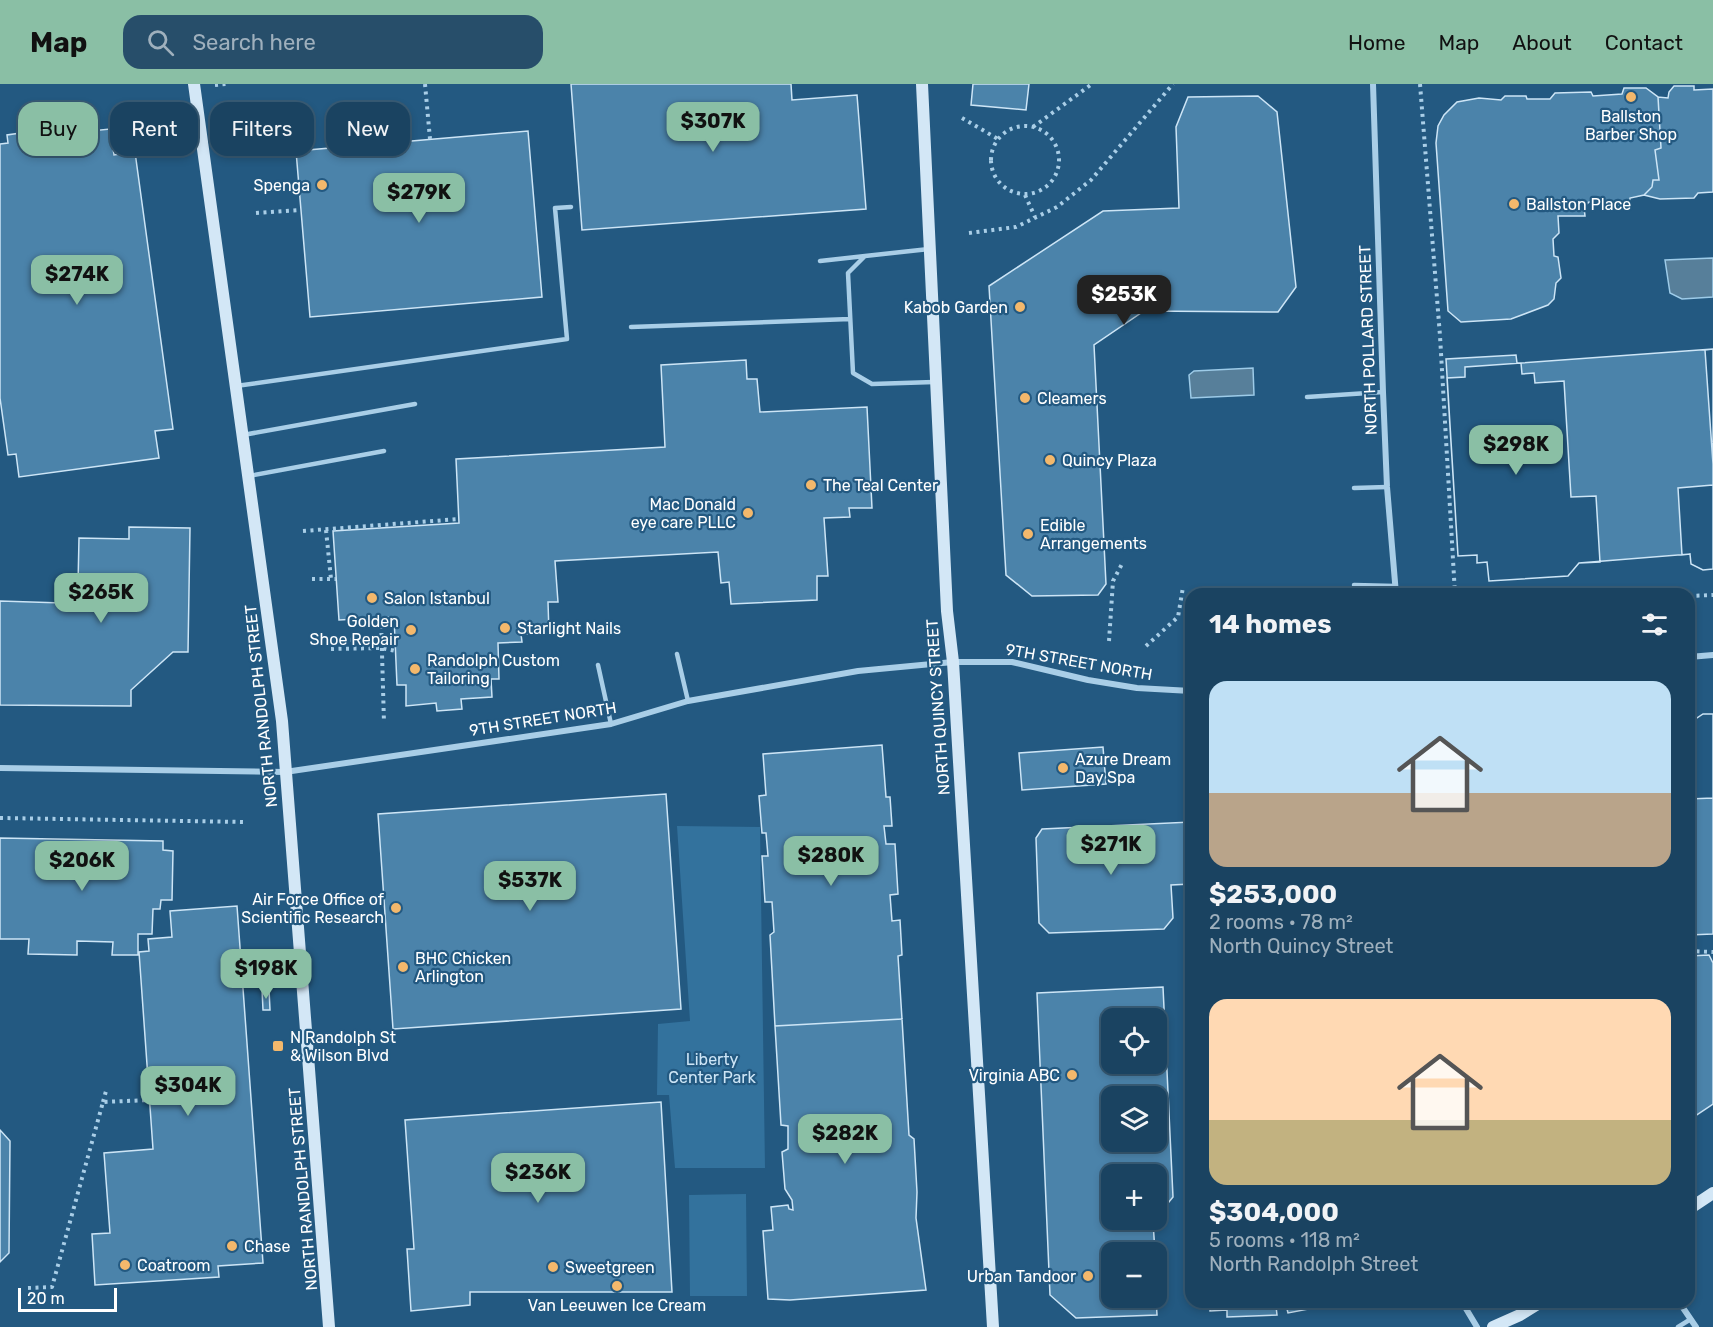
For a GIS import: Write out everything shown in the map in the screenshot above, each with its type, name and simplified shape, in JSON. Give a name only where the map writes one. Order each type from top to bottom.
[{"type":"main road","name":"NORTH RANDOLPH STREET","points":[[194,84],[282,721],[329,1327]]},
{"type":"main road","name":"NORTH QUINCY STREET","points":[[922,84],[947,611],[993,1327]]},
{"type":"main road","points":[[1695,1205],[1713,1193]]},
{"type":"main road","points":[[1492,1327],[1531,1308]]},
{"type":"street","name":"NORTH POLLARD STREET","points":[[1373,84],[1387,487],[1395,586]]},
{"type":"street","points":[[1695,656],[1713,655]]},
{"type":"street","name":"9TH STREET NORTH","points":[[0,768],[285,772],[611,724],[688,701],[858,670],[952,662],[1012,662],[1088,680],[1137,688],[1185,691]]},
{"type":"street","points":[[1466,1308],[1477,1327]]},
{"type":"street","points":[[1683,1308],[1696,1327]]},
{"type":"lane","points":[[236,386],[567,339],[555,207],[571,207]]},
{"type":"lane","points":[[820,261],[929,249]]},
{"type":"lane","points":[[865,256],[848,273],[853,373],[872,384],[936,382]]},
{"type":"lane","points":[[631,327],[850,319]]},
{"type":"lane","points":[[1307,397],[1383,392]]},
{"type":"lane","points":[[243,435],[415,404]]},
{"type":"lane","points":[[249,476],[384,451]]},
{"type":"lane","points":[[1354,488],[1387,487]]},
{"type":"lane","points":[[1354,585],[1395,586]]},
{"type":"lane","points":[[677,654],[688,701]]},
{"type":"lane","points":[[597,665],[611,724]]},
{"type":"lane","points":[[1678,1327],[1690,1319]]},
{"type":"path","points":[[215,85],[226,84]]},
{"type":"path","points":[[425,84],[430,140]]},
{"type":"path","points":[[1033,127],[1092,84]]},
{"type":"path","points":[[969,233],[1016,227],[1057,207],[1091,180],[1173,84]]},
{"type":"path","points":[[1420,84],[1440,336],[1455,588]]},
{"type":"path","points":[[962,118],[998,140]]},
{"type":"path","points":[[1017,127],[1033,127],[1051,139],[1057,148],[1058,170],[1046,188],[1025,195],[1014,193],[997,181],[992,171],[990,160],[992,149],[1003,134],[1017,127]]},
{"type":"path","points":[[1025,195],[1035,217]]},
{"type":"path","points":[[256,213],[299,210]]},
{"type":"path","points":[[303,531],[459,519]]},
{"type":"path","points":[[312,579],[334,579],[326,530]]},
{"type":"path","points":[[1109,641],[1113,580],[1123,562]]},
{"type":"path","points":[[1146,646],[1178,617],[1183,587]]},
{"type":"path","points":[[1695,596],[1713,595]]},
{"type":"path","points":[[381,618],[384,723]]},
{"type":"path","points":[[328,638],[396,643]]},
{"type":"path","points":[[331,649],[381,648],[396,651]]},
{"type":"path","points":[[0,818],[245,822]]},
{"type":"path","points":[[1695,951],[1713,952]]},
{"type":"path","points":[[28,1288],[52,1287],[106,1091]]},
{"type":"path","points":[[103,1102],[150,1100]]},
{"type":"green space","name":"Liberty Center Park","points":[[677,826],[760,827],[765,1168],[675,1168],[669,1095],[657,1095],[658,1024],[690,1021]]},
{"type":"green space","points":[[746,1194],[747,1296],[690,1296],[689,1195]]},
{"type":"shaded area","points":[[1713,258],[1713,297],[1682,299],[1670,293],[1665,260]]},
{"type":"shaded area","points":[[1253,368],[1254,395],[1191,398],[1189,375],[1194,371]]},
{"type":"building","points":[[571,84],[791,84],[792,100],[857,95],[866,209],[582,230]]},
{"type":"building","points":[[973,84],[1029,84],[1026,110],[971,105]]},
{"type":"building","points":[[1674,86],[1694,86],[1694,90],[1713,89],[1713,192],[1698,193],[1694,198],[1660,199],[1644,195],[1652,187],[1653,180],[1659,180],[1655,150],[1661,148],[1658,97],[1668,98]]},
{"type":"building","name":"Ballston Place","points":[[1624,88],[1646,88],[1658,97],[1661,148],[1655,150],[1659,180],[1653,180],[1652,187],[1644,195],[1630,198],[1629,205],[1607,206],[1603,201],[1589,202],[1584,207],[1585,216],[1558,216],[1559,233],[1553,239],[1554,256],[1558,257],[1561,278],[1556,283],[1554,299],[1548,305],[1511,319],[1461,322],[1448,311],[1436,143],[1438,126],[1444,115],[1457,102],[1479,98],[1501,100],[1505,96],[1526,96],[1527,99],[1550,99],[1555,93],[1591,92],[1593,96],[1622,94]]},
{"type":"building","name":"Quincy Plaza","points":[[1258,96],[1277,112],[1296,287],[1278,312],[1144,311],[1094,345],[1106,584],[1098,595],[1032,596],[1006,575],[989,286],[1103,211],[1179,208],[1176,127],[1188,97]]},
{"type":"building","points":[[110,129],[110,156],[136,156],[173,429],[155,431],[159,458],[19,477],[16,454],[8,455],[0,398],[0,144],[8,143],[7,135],[18,133],[18,156],[98,156],[98,130]]},
{"type":"building","points":[[528,131],[542,297],[310,317],[296,156],[314,156],[314,149],[326,148],[326,156],[410,156],[410,141]]},
{"type":"building","points":[[1713,349],[1713,569],[1703,570],[1691,564],[1690,554],[1579,563],[1568,576],[1489,581],[1487,562],[1477,563],[1477,555],[1458,556],[1446,359],[1516,355],[1517,363],[1521,363]]},
{"type":"building","points":[[1713,349],[1713,464],[1705,350]]},
{"type":"building","points":[[746,360],[747,379],[757,379],[760,412],[867,407],[872,508],[849,508],[850,517],[824,518],[828,576],[817,576],[817,600],[731,604],[729,582],[721,583],[718,552],[555,561],[558,602],[548,602],[549,633],[521,634],[522,642],[498,643],[499,679],[491,679],[492,697],[461,699],[462,709],[437,711],[436,703],[406,706],[406,685],[397,685],[394,617],[339,620],[333,531],[459,523],[456,459],[665,447],[661,365]]},
{"type":"building","points":[[1521,363],[1522,374],[1534,373],[1535,383],[1564,381],[1571,497],[1596,496],[1600,562],[1579,563],[1568,576],[1489,581],[1487,562],[1477,563],[1477,555],[1458,556],[1447,378],[1465,377],[1465,367]]},
{"type":"building","points":[[1713,485],[1713,569],[1703,570],[1691,564],[1690,554],[1682,555],[1678,488]]},
{"type":"building","points":[[129,527],[190,528],[188,652],[173,652],[131,690],[131,706],[0,705],[0,601],[62,603],[78,584],[79,538],[129,539]]},
{"type":"building","points":[[1703,714],[1713,714],[1713,934],[1695,935],[1695,719]]},
{"type":"building","points":[[1703,714],[1713,714],[1713,798],[1695,799],[1695,719]]},
{"type":"building","points":[[882,745],[886,797],[890,797],[892,826],[884,826],[886,844],[895,844],[898,894],[890,895],[892,921],[900,920],[902,955],[898,956],[902,1019],[775,1026],[770,935],[774,932],[772,902],[765,902],[762,856],[768,856],[766,833],[762,833],[759,796],[766,795],[763,754]]},
{"type":"building","name":"Azure Dream Day Spa","points":[[1103,747],[1106,784],[1022,790],[1019,753]]},
{"type":"building","points":[[666,794],[681,1009],[393,1029],[378,814]]},
{"type":"building","points":[[1185,822],[1185,884],[1171,885],[1173,918],[1164,929],[1049,933],[1039,923],[1036,838],[1042,829]]},
{"type":"building","points":[[0,838],[163,841],[163,850],[173,851],[172,900],[161,900],[160,909],[153,909],[152,934],[138,934],[138,955],[112,955],[113,942],[77,941],[77,955],[28,954],[29,939],[0,939]]},
{"type":"building","points":[[237,906],[263,1263],[218,1266],[219,1277],[95,1285],[92,1234],[110,1233],[104,1153],[153,1149],[139,952],[149,951],[148,939],[172,937],[170,911]]},
{"type":"building","points":[[1709,955],[1713,963],[1713,1104],[1695,1116],[1695,956]]},
{"type":"building","points":[[1163,987],[1164,1008],[1101,1008],[1101,1074],[1167,1074],[1167,1071],[1173,1197],[1167,1204],[1167,1164],[1101,1164],[1101,1230],[1154,1230],[1154,1242],[1101,1242],[1101,1308],[1157,1308],[1157,1315],[1076,1318],[1050,1295],[1037,993]]},
{"type":"building","points":[[262,989],[269,989],[270,1010],[263,1010]]},
{"type":"building","points":[[902,1019],[909,1135],[914,1139],[916,1218],[926,1290],[790,1300],[768,1299],[763,1231],[773,1230],[771,1207],[788,1205],[789,1209],[793,1210],[792,1200],[785,1189],[782,1152],[788,1149],[788,1126],[781,1125],[775,1026]]},
{"type":"building","points":[[661,1102],[672,1292],[470,1292],[470,1305],[411,1311],[407,1249],[414,1249],[405,1120]]},
{"type":"building","points":[[0,1130],[10,1141],[9,1253],[0,1262]]},
{"type":"building","points":[[1210,1308],[1276,1308],[1277,1315],[1227,1317],[1227,1310],[1210,1311]]},
{"type":"building","points":[[1287,1308],[1314,1308],[1288,1313]]},
{"type":"place","name":"Ballston Barber Shop","points":[[1631,97]]},
{"type":"place","name":"Spenga","points":[[322,185]]},
{"type":"place","name":"Ballston Place","points":[[1514,204]]},
{"type":"place","name":"Kabob Garden","points":[[1020,307]]},
{"type":"place","name":"Cleamers","points":[[1025,398]]},
{"type":"place","name":"Quincy Plaza","points":[[1050,460]]},
{"type":"place","name":"The Teal Center","points":[[811,485]]},
{"type":"place","name":"Mac Donald eye care PLLC","points":[[748,513]]},
{"type":"place","name":"Edible Arrangements","points":[[1028,534]]},
{"type":"place","name":"Salon Istanbul","points":[[372,598]]},
{"type":"place","name":"Starlight Nails","points":[[505,628]]},
{"type":"place","name":"Golden Shoe Repair","points":[[411,630]]},
{"type":"place","name":"Randolph Custom Tailoring","points":[[415,669]]},
{"type":"place","name":"Azure Dream Day Spa","points":[[1063,768]]},
{"type":"place","name":"Air Force Office of Scientific Research","points":[[396,908]]},
{"type":"place","name":"BHC Chicken Arlington","points":[[403,967]]},
{"type":"place","name":"N Randolph St & Wilson Blvd","points":[[278,1046]]},
{"type":"place","name":"Virginia ABC","points":[[1072,1075]]},
{"type":"place","name":"Chase","points":[[232,1246]]},
{"type":"place","name":"Coatroom","points":[[125,1265]]},
{"type":"place","name":"Sweetgreen","points":[[553,1267]]},
{"type":"place","name":"Urban Tandoor","points":[[1088,1276]]},
{"type":"place","name":"Van Leeuwen Ice Cream","points":[[617,1286]]}]
